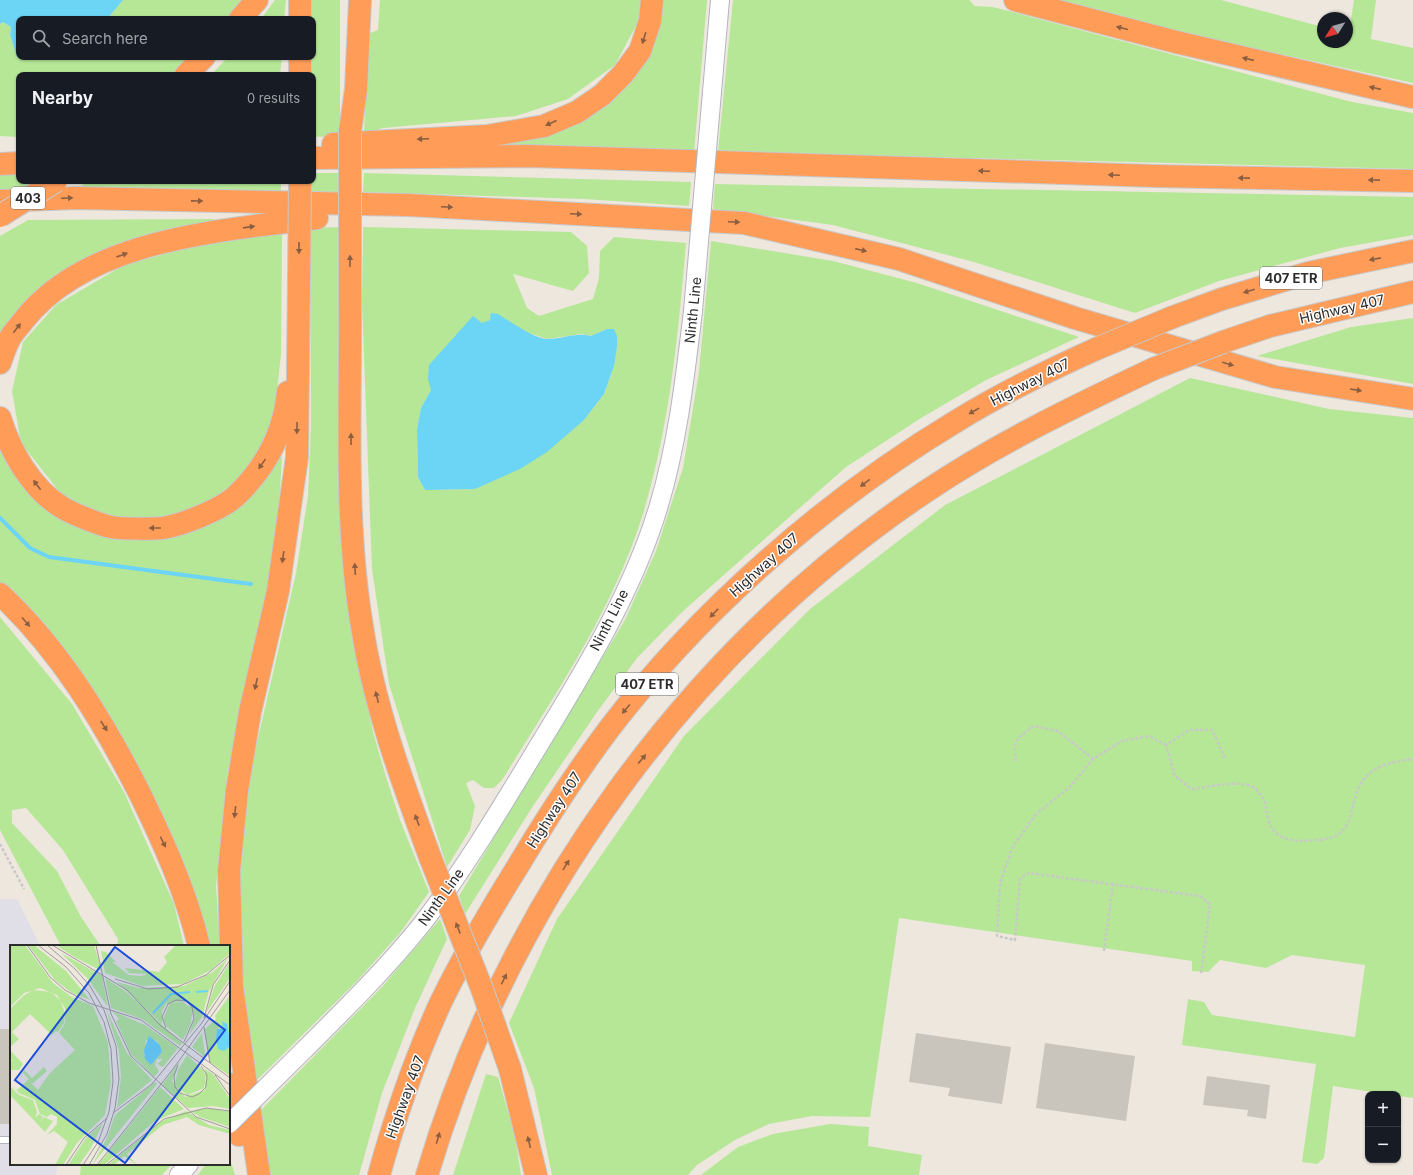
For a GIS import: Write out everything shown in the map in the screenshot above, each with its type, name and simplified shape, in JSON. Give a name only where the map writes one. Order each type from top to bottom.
[{"type":"highway","points":[[300,0],[300,16]]},
{"type":"highway","points":[[347,0],[351,82],[351,500],[356,577],[362,626],[383,725],[430,857],[482,989],[510,1069],[536,1175]]},
{"type":"highway","points":[[351,82],[360,0]]},
{"type":"highway","points":[[316,145],[488,136],[544,126],[583,108],[602,95],[623,74],[640,51],[650,21],[652,0]]},
{"type":"highway","points":[[1015,0],[1176,42],[1413,97]]},
{"type":"highway","points":[[189,72],[201,60]]},
{"type":"highway","points":[[300,60],[300,72]]},
{"type":"highway","points":[[316,158],[529,156],[1155,176],[1413,181]]},
{"type":"highway","points":[[0,164],[16,163]]},
{"type":"highway","name":"403","points":[[0,216],[51,184]]},
{"type":"highway","points":[[260,1175],[232,987],[229,872],[237,790],[250,712],[278,591],[297,458],[300,184]]},
{"type":"highway","points":[[0,202],[76,198],[408,205],[744,223],[899,259],[1075,318],[1275,377],[1413,399]]},
{"type":"highway","points":[[0,363],[9,339],[31,312],[53,291],[83,272],[120,256],[171,240],[408,205]]},
{"type":"highway","name":"Highway 407","points":[[379,1175],[413,1071],[440,1004],[483,922],[556,803],[610,728],[666,662],[730,595],[794,538],[878,473],[954,422],[1036,376],[1173,317],[1222,299],[1308,273],[1413,251]]},
{"type":"highway","points":[[0,418],[5,435],[25,470],[41,491],[63,508],[111,528],[163,528],[209,513],[236,496],[253,477],[275,446],[286,410],[299,277]]},
{"type":"highway","name":"Highway 407","points":[[427,1175],[443,1120],[481,1027],[526,934],[566,866],[616,790],[708,680],[777,610],[848,549],[923,494],[987,452],[1053,416],[1153,369],[1223,342],[1270,326],[1413,292]]},
{"type":"highway","points":[[0,594],[63,664],[110,736],[167,848],[183,892],[199,945]]},
{"type":"highway","points":[[230,1089],[247,1175]]},
{"type":"main road","name":"Ninth Line","points":[[230,1123],[392,961],[471,857],[562,708],[606,631],[639,559],[659,506],[677,434],[693,311],[720,0]]},
{"type":"main road","points":[[178,1175],[188,1165]]},
{"type":"path","points":[[1016,761],[1014,748],[1021,736],[1034,726],[1058,731],[1093,759]]},
{"type":"path","points":[[1166,745],[1189,730],[1212,730],[1226,758]]},
{"type":"path","points":[[1202,974],[1210,904],[1200,896],[1028,873],[1020,879],[1015,940],[997,936],[1000,883],[1013,846],[1037,813],[1070,787],[1093,759],[1122,741],[1149,736],[1166,745],[1175,776],[1192,789],[1239,784],[1256,788],[1264,799],[1269,822],[1276,834],[1287,840],[1318,840],[1339,834],[1350,823],[1357,791],[1368,774],[1395,761],[1413,759]]},
{"type":"path","points":[[0,844],[24,889]]},
{"type":"path","points":[[1104,951],[1112,884]]},
{"type":"shaded area","points":[[0,899],[17,899],[40,945],[10,945],[10,1165],[58,1165],[56,1175],[0,1175]]},
{"type":"green space","points":[[123,0],[243,0],[230,16],[110,16]]},
{"type":"green space","points":[[275,0],[286,0],[284,16],[263,16]]},
{"type":"green space","points":[[311,0],[340,0],[340,136],[316,137],[316,72],[311,72],[311,60],[316,60],[316,16],[311,16]]},
{"type":"green space","points":[[380,0],[640,0],[638,22],[615,65],[568,99],[516,116],[383,128],[364,134],[368,34],[378,30]]},
{"type":"green space","points":[[663,0],[707,0],[694,153],[436,149],[540,136],[644,61],[662,17]]},
{"type":"green space","points":[[733,0],[969,0],[975,6],[993,7],[1352,102],[1413,113],[1413,169],[718,152]]},
{"type":"green space","points":[[1046,0],[1221,0],[1317,25],[1317,48],[1353,48],[1352,12],[1354,0],[1376,0],[1371,39],[1413,48],[1413,83],[1211,39],[1166,35]]},
{"type":"green space","points":[[3,22],[11,27],[10,35],[16,54],[16,60],[191,60],[180,72],[16,72],[16,137],[0,136],[0,24]]},
{"type":"green space","points":[[225,60],[282,60],[280,72],[214,72]]},
{"type":"green space","points":[[316,173],[340,173],[340,192],[310,192],[310,184],[316,184]]},
{"type":"green space","points":[[364,173],[691,182],[689,206],[584,199],[363,192]]},
{"type":"green space","points":[[0,175],[16,175],[16,184],[41,184],[27,193],[0,194]]},
{"type":"green space","points":[[84,184],[281,184],[281,192],[73,192]]},
{"type":"green space","points":[[715,184],[1413,197],[1413,235],[1340,248],[1219,281],[1135,313],[974,262],[833,225],[713,209]]},
{"type":"green space","points":[[215,219],[196,228],[127,244],[0,344],[0,236],[28,220]]},
{"type":"green space","points":[[340,227],[343,553],[350,621],[373,732],[386,777],[400,820],[429,892],[400,933],[357,981],[254,1083],[243,977],[240,881],[250,773],[296,573],[308,496],[311,425],[310,228]]},
{"type":"green space","points":[[363,227],[571,232],[587,246],[589,273],[573,291],[513,274],[527,308],[539,316],[593,299],[599,278],[600,251],[614,237],[686,243],[672,381],[660,449],[652,483],[630,552],[615,586],[580,653],[502,780],[494,788],[484,788],[473,780],[466,783],[475,806],[470,830],[447,867],[389,684],[372,569],[362,303]],"holes":[[[490,320],[547,339],[582,334],[591,336],[607,329],[614,366],[604,394],[584,420],[490,482],[475,489],[425,490],[418,477],[417,429],[421,408],[431,390],[482,324]]]},
{"type":"green space","points":[[282,231],[281,354],[275,410],[263,449],[243,476],[219,496],[190,512],[156,521],[123,520],[91,512],[62,495],[21,443],[12,391],[23,342],[56,305],[124,265],[206,243]]},
{"type":"green space","points":[[711,241],[833,261],[917,283],[1079,337],[986,380],[921,418],[846,467],[682,612],[637,658],[597,712],[533,806],[465,914],[459,896],[625,620],[656,551],[683,468],[699,372]]},
{"type":"green space","points":[[1413,318],[1413,384],[1257,356],[1351,327]]},
{"type":"green space","points":[[1190,378],[1329,409],[1413,418],[1413,1098],[1401,1096],[1401,1091],[1366,1091],[1333,1086],[1324,1158],[1317,1164],[1302,1162],[1316,1064],[1182,1045],[1188,999],[1204,1002],[1212,1015],[1355,1037],[1365,965],[1292,955],[1266,968],[1220,960],[1208,972],[1192,971],[1192,961],[899,918],[870,1117],[812,1116],[769,1124],[735,1140],[697,1165],[688,1175],[552,1175],[534,1088],[509,1023],[557,919],[684,736],[810,609],[945,505]]},
{"type":"green space","points":[[0,443],[20,479],[122,538],[256,488],[281,456],[276,551],[227,775],[216,887],[220,945],[205,945],[152,797],[0,585]]},
{"type":"green space","points":[[0,617],[72,704],[124,792],[174,904],[184,945],[117,945],[118,939],[63,850],[26,808],[12,810],[12,823],[57,871],[81,917],[100,945],[60,945],[0,830]]},
{"type":"green space","points":[[440,919],[447,939],[415,1008],[382,1093],[359,1175],[267,1175],[259,1112],[382,987]]},
{"type":"green space","points":[[486,1074],[498,1077],[515,1136],[521,1175],[453,1175]]},
{"type":"green space","points":[[830,1124],[869,1127],[868,1146],[922,1155],[919,1175],[701,1175],[738,1147],[773,1134]]},
{"type":"green space","points":[[230,1158],[235,1175],[198,1175],[205,1165],[230,1165]]},
{"type":"green space","points":[[81,1165],[171,1165],[162,1175],[80,1175]]},
{"type":"water","points":[[0,0],[123,0],[110,16],[16,16],[16,54],[10,35],[11,27],[3,22],[0,24]]},
{"type":"water","points":[[491,313],[498,314],[536,336],[548,339],[575,335],[591,336],[607,329],[614,329],[617,336],[617,346],[614,366],[604,394],[584,420],[547,452],[520,469],[475,489],[425,490],[418,477],[417,429],[421,408],[431,390],[428,379],[429,365],[473,316],[482,323],[490,320]]},
{"type":"building","points":[[0,1029],[10,1029],[10,1124],[0,1124]]},
{"type":"building","points":[[916,1033],[1011,1047],[1002,1104],[948,1096],[950,1088],[909,1082]]},
{"type":"building","points":[[1045,1043],[1135,1056],[1126,1121],[1036,1108]]},
{"type":"building","points":[[1207,1076],[1270,1085],[1266,1119],[1247,1116],[1248,1110],[1203,1105]]},
{"type":"waterway","points":[[0,518],[30,548],[49,557],[251,584]]}]
